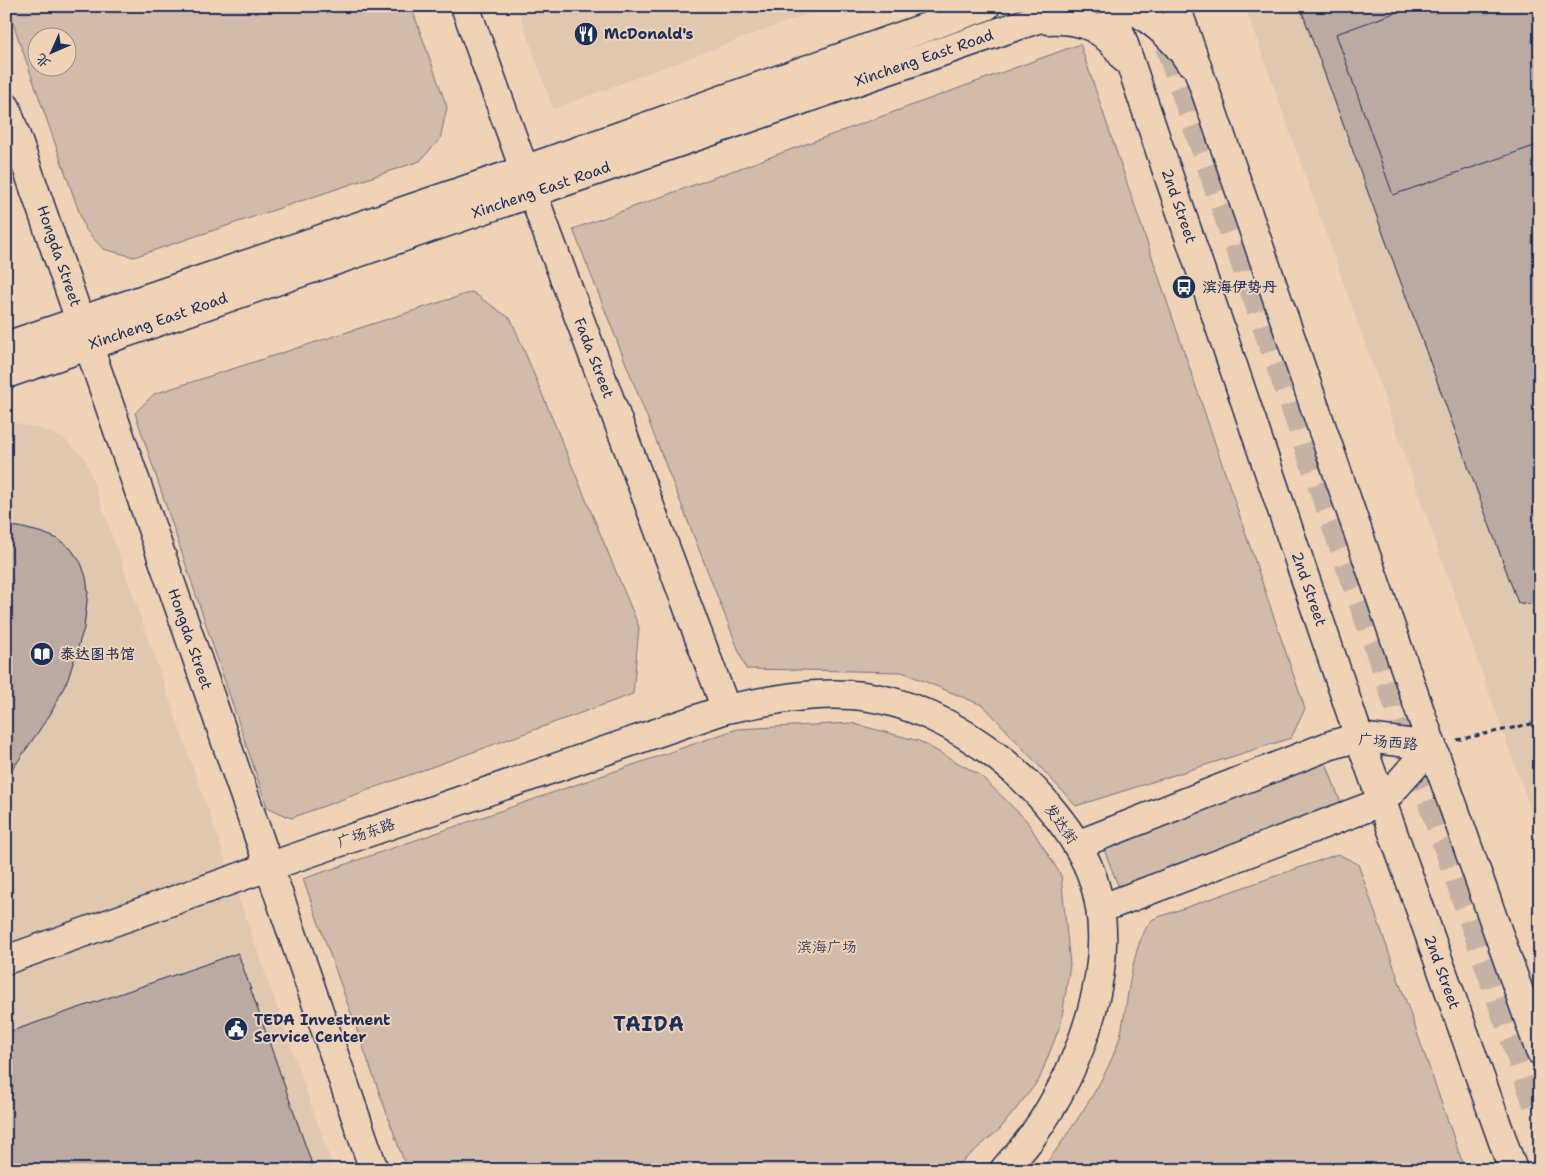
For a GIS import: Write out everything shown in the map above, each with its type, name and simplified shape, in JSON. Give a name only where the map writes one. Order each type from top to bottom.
[{"type":"main road","name":"Fada Street","points":[[465,6],[528,181],[726,708]]},
{"type":"main road","name":"Xincheng East Road","points":[[528,181],[986,6]]},
{"type":"main road","points":[[1032,21],[1055,6]]},
{"type":"main road","name":"Xincheng East Road","points":[[6,374],[86,332],[528,181],[1075,6]]},
{"type":"main road","name":"2nd Street","points":[[1111,6],[1359,737],[1513,1170]]},
{"type":"main road","points":[[1128,6],[1156,24],[1172,39],[1184,52],[1205,88]]},
{"type":"main road","points":[[1176,6],[1432,746],[1540,1051]]},
{"type":"main road","points":[[1032,21],[1079,21],[1091,27],[1104,35],[1118,48],[1134,74]]},
{"type":"main road","name":"Hongda Street","points":[[6,108],[86,332],[268,867],[374,1170]]},
{"type":"main road","name":"Xincheng East Road","points":[[6,346],[86,332]]},
{"type":"main road","name":"发达街","points":[[726,708],[818,695],[852,695],[890,702],[926,714],[959,730],[1017,772],[1044,800],[1077,845],[1093,878],[1100,909],[1103,938],[1100,973],[1081,1045],[1048,1112],[1030,1140],[1004,1170]]},
{"type":"main road","name":"广场东路","points":[[6,960],[726,708]]},
{"type":"main road","name":"广场西路","points":[[1077,845],[1331,745],[1359,737],[1432,746]]},
{"type":"main road","name":"广场西路","points":[[1100,909],[1382,802],[1432,746]]},
{"type":"path","points":[[1432,746],[1540,722]]},
{"type":"shaded area","points":[[517,6],[829,6],[553,109]]},
{"type":"shaded area","points":[[1245,6],[1540,6],[1540,836]]},
{"type":"shaded area","points":[[13,423],[39,428],[63,438],[85,458],[334,1170],[6,1170],[6,425]]},
{"type":"green space","points":[[7,6],[411,6],[447,107],[440,139],[420,161],[134,257],[103,249],[85,229],[32,78],[78,78],[78,28],[28,28],[28,66]]},
{"type":"green space","points":[[1080,44],[1305,709],[1291,738],[1076,806],[984,706],[902,672],[746,669],[573,229]]},
{"type":"green space","points":[[472,292],[511,319],[639,627],[633,694],[291,818],[267,807],[135,413],[154,394]]},
{"type":"green space","name":"滨海广场","points":[[851,723],[919,741],[980,775],[1026,820],[1061,875],[1070,965],[1061,1023],[1039,1080],[1000,1129],[952,1170],[407,1170],[303,879],[737,729]]},
{"type":"green space","points":[[1318,741],[1349,825],[1128,911],[1096,829]]},
{"type":"green space","points":[[1338,854],[1358,864],[1465,1170],[1040,1170],[1084,1109],[1113,1057],[1122,1029],[1134,960],[1145,930],[1153,919]]},
{"type":"building","points":[[1310,6],[1540,6],[1540,604],[1518,603],[1301,9]]},
{"type":"building","points":[[1414,6],[1534,6],[1540,23],[1540,144],[1393,195],[1336,34]]},
{"type":"building","name":"泰达图书馆","points":[[6,526],[43,533],[58,539],[71,549],[81,563],[86,577],[88,592],[84,628],[68,679],[51,713],[12,770],[6,766]]},
{"type":"building","points":[[238,953],[314,1170],[6,1170],[6,1033]]},
{"type":"tunnel","points":[[1155,6],[1540,1113]]},
{"type":"place","name":"McDonald's","points":[[586,34]]},
{"type":"place","name":"滨海伊势丹","points":[[1184,287]]},
{"type":"place","name":"泰达图书馆","points":[[42,654]]},
{"type":"place","name":"TEDA Investment Service Center","points":[[236,1029]]},
{"type":"district","name":"TAIDA","points":[[649,1024]]}]
